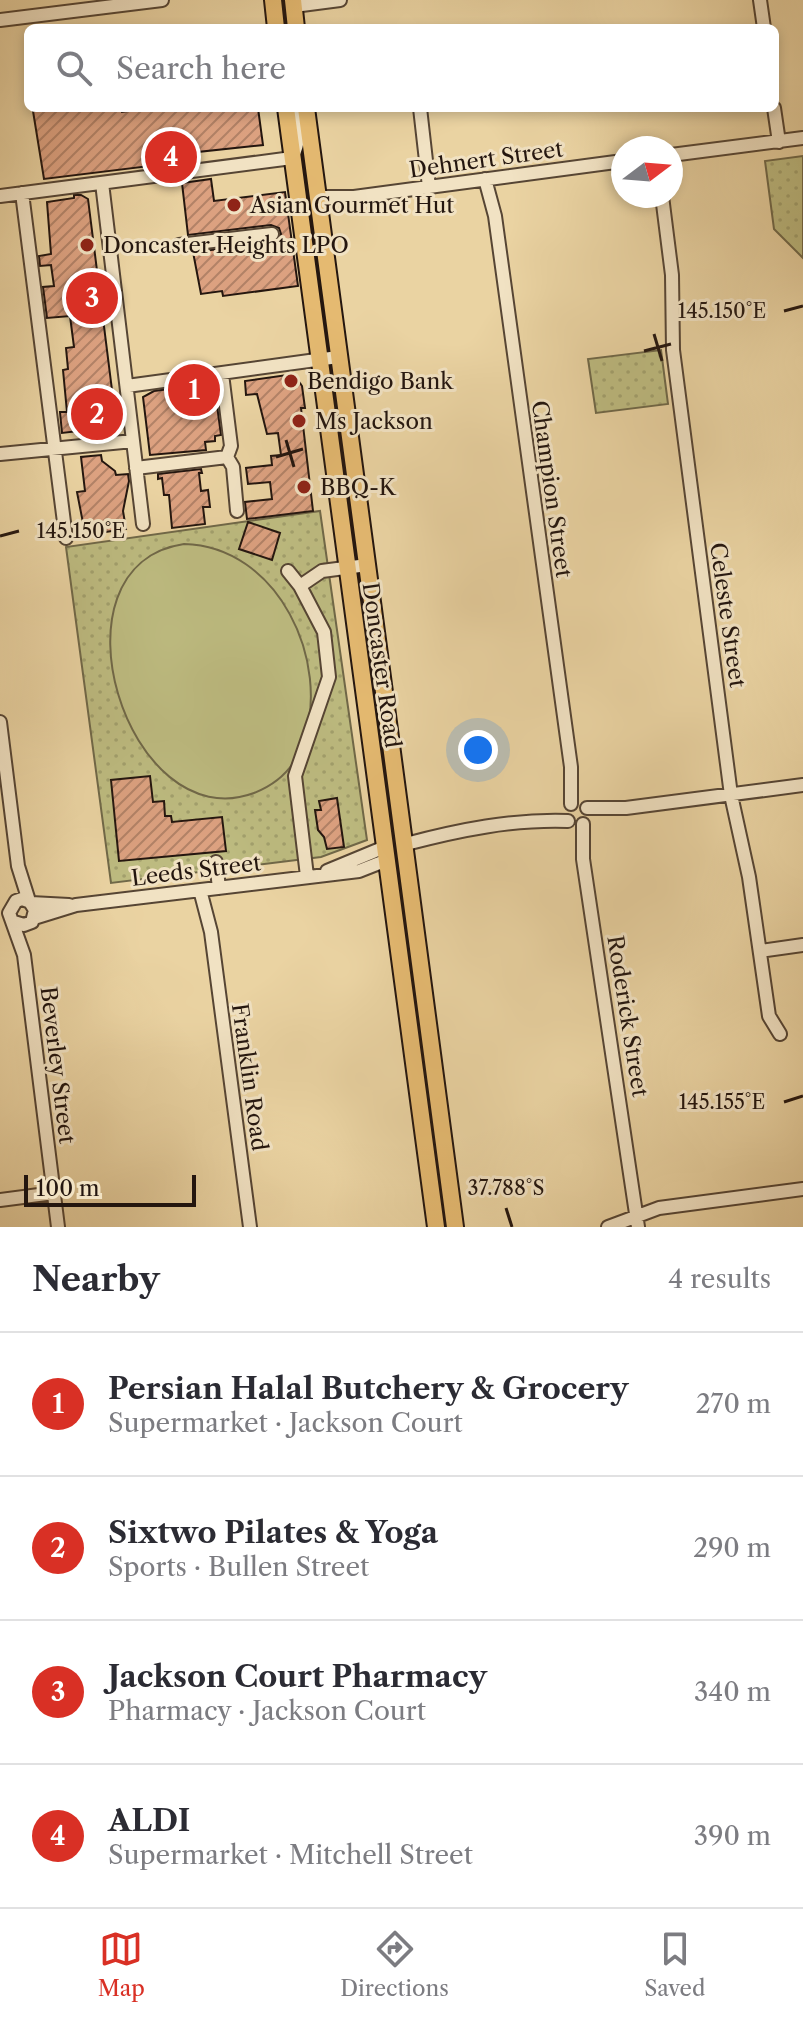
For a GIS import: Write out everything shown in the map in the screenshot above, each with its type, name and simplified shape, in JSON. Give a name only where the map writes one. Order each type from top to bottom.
[{"type":"main road","points":[[273,0],[276,24]]},
{"type":"main road","points":[[293,3],[296,24]]},
{"type":"main road","name":"Doncaster Road","points":[[286,112],[436,1227]]},
{"type":"main road","name":"Doncaster Road","points":[[307,112],[455,1227]]},
{"type":"main road","points":[[386,853],[406,844]]},
{"type":"street","points":[[0,20],[162,0]]},
{"type":"street","points":[[293,3],[340,0]]},
{"type":"street","points":[[760,0],[763,24]]},
{"type":"street","points":[[0,196],[292,158],[300,132],[298,112]]},
{"type":"street","points":[[420,112],[429,187]]},
{"type":"street","points":[[775,112],[779,142]]},
{"type":"street","points":[[683,154],[803,138]]},
{"type":"street","name":"Dehnert Street","points":[[318,200],[331,204],[354,197],[611,163]]},
{"type":"street","points":[[294,176],[318,200]]},
{"type":"street","name":"Champion Street","points":[[489,179],[577,814]]},
{"type":"street","points":[[102,183],[143,524]]},
{"type":"street","points":[[22,193],[66,538]]},
{"type":"street","name":"Celeste Street","points":[[664,208],[672,275],[673,350],[731,795],[749,877],[769,1016],[780,1034]]},
{"type":"street","points":[[179,245],[272,234]]},
{"type":"street","points":[[127,386],[338,357]]},
{"type":"street","points":[[222,374],[231,446],[227,457]]},
{"type":"street","points":[[0,454],[133,441]]},
{"type":"street","points":[[136,468],[227,457]]},
{"type":"street","points":[[227,457],[233,467],[237,511]]},
{"type":"street","points":[[300,586],[322,571],[367,565]]},
{"type":"street","points":[[288,571],[300,586],[324,632],[329,677],[295,776],[307,876]]},
{"type":"street","points":[[0,722],[18,866],[14,910],[31,921]]},
{"type":"street","points":[[406,844],[458,830],[803,785]]},
{"type":"street","name":"Roderick Street","points":[[577,814],[638,1221]]},
{"type":"street","name":"Leeds Street","points":[[14,910],[307,876],[386,853]]},
{"type":"street","name":"Franklin Road","points":[[216,862],[210,889],[211,932],[250,1227]]},
{"type":"street","name":"Leeds Street","points":[[31,921],[76,905]]},
{"type":"street","name":"Beverley Street","points":[[24,955],[35,910],[14,910],[24,955],[58,1227]]},
{"type":"street","points":[[760,951],[803,945]]},
{"type":"street","points":[[608,1227],[638,1221],[659,1208],[803,1189]]},
{"type":"street","points":[[0,1200],[54,1193]]},
{"type":"shaded area","points":[[803,156],[803,258],[774,229],[765,161]]},
{"type":"shaded area","points":[[661,350],[668,404],[596,413],[588,359]]},
{"type":"shaded area","points":[[320,511],[367,840],[321,857],[111,883],[66,547]]},
{"type":"shaded area","points":[[184,544],[217,550],[246,565],[271,586],[290,614],[303,645],[310,678],[310,711],[303,743],[284,774],[254,793],[209,797],[170,777],[139,740],[118,694],[110,644],[117,598],[141,563]]},
{"type":"building","points":[[33,112],[259,112],[263,145],[198,152],[199,160],[44,179]]},
{"type":"building","points":[[211,179],[214,201],[285,192],[298,286],[223,296],[222,291],[201,294],[193,252],[273,243],[278,241],[281,234],[279,228],[271,225],[188,235],[182,183]]},
{"type":"building","points":[[74,195],[88,199],[114,406],[110,406],[112,427],[62,433],[60,412],[67,412],[63,370],[68,369],[66,348],[74,347],[70,316],[47,318],[43,287],[54,286],[51,265],[40,266],[39,256],[51,254],[47,202],[74,198]]},
{"type":"building","points":[[294,374],[302,386],[305,408],[301,408],[313,511],[247,519],[245,502],[272,499],[270,482],[248,484],[246,468],[272,465],[271,456],[281,455],[278,433],[267,434],[257,394],[246,395],[245,381]]},
{"type":"building","points":[[214,383],[221,435],[215,436],[215,441],[205,442],[206,450],[150,455],[143,397],[154,391]]},
{"type":"building","points":[[101,455],[102,461],[116,475],[128,474],[123,511],[126,529],[98,533],[96,522],[83,523],[77,492],[85,491],[81,457]]},
{"type":"building","points":[[201,469],[201,491],[208,490],[210,507],[203,507],[205,524],[172,528],[169,495],[164,495],[162,478],[158,479],[158,474]]},
{"type":"building","points":[[248,522],[280,533],[272,560],[239,549]]},
{"type":"building","points":[[150,776],[153,802],[164,801],[165,816],[171,816],[172,822],[222,817],[226,851],[119,861],[111,780]]},
{"type":"building","points":[[337,798],[344,847],[327,849],[324,837],[318,830],[315,810],[321,810],[319,801]]},
{"type":"place","name":"ALDI","points":[[171,157]]},
{"type":"place","name":"Asian Gourmet Hut","points":[[234,205]]},
{"type":"place","name":"Doncaster Heights LPO","points":[[87,245]]},
{"type":"place","name":"Jackson Court Pharmacy","points":[[92,298]]},
{"type":"place","name":"Bendigo Bank","points":[[291,381]]},
{"type":"place","name":"Persian Halal Butchery & Grocery","points":[[194,390]]},
{"type":"place","name":"Sixtwo Pilates & Yoga","points":[[97,414]]},
{"type":"place","name":"Ms Jackson","points":[[299,421]]},
{"type":"place","name":"BBQ-K","points":[[304,487]]}]
